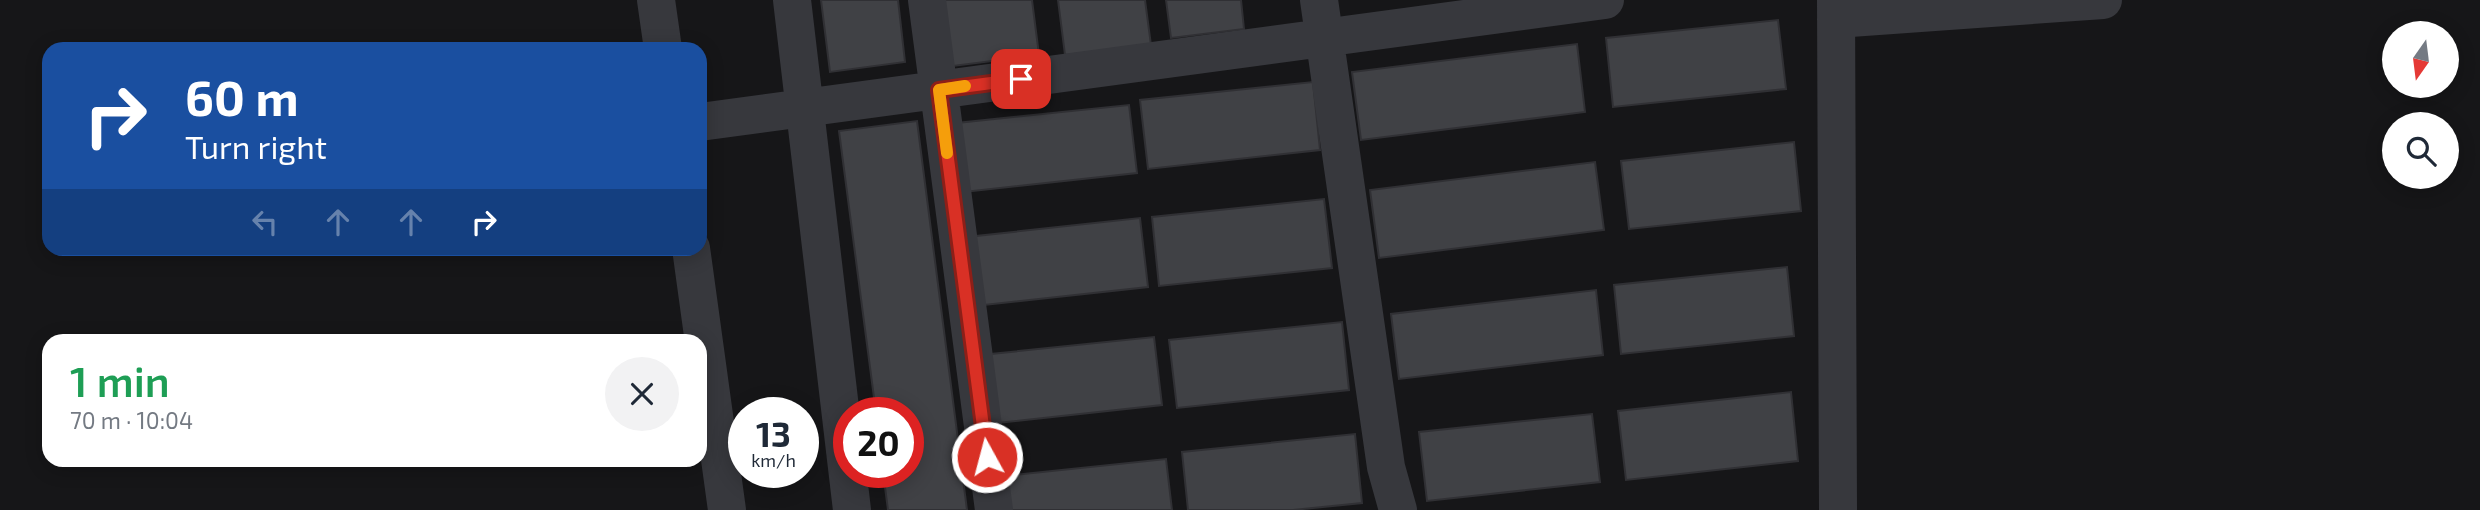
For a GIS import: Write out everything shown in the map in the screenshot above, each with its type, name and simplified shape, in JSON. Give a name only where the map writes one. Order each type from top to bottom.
[{"type":"street","points":[[656,0],[662,42]]},
{"type":"street","points":[[792,0],[852,510]]},
{"type":"street","points":[[927,0],[994,510]]},
{"type":"street","points":[[1318,0],[1386,467],[1398,510]]},
{"type":"street","points":[[707,121],[1605,0]]},
{"type":"street","points":[[1838,510],[1836,10],[2103,0]]},
{"type":"street","points":[[692,256],[703,334]]},
{"type":"street","points":[[707,364],[727,510]]},
{"type":"building","points":[[821,0],[898,0],[905,62],[830,72]]},
{"type":"building","points":[[944,0],[1032,0],[1039,55],[953,66]]},
{"type":"building","points":[[1058,0],[1145,0],[1151,45],[1065,55]]},
{"type":"building","points":[[1166,0],[1241,0],[1244,29],[1171,38]]},
{"type":"building","points":[[1778,20],[1786,89],[1613,107],[1606,38]]},
{"type":"building","points":[[1577,44],[1585,112],[1361,140],[1352,72]]},
{"type":"building","points":[[1313,82],[1320,150],[1148,169],[1140,100]]},
{"type":"building","points":[[1129,105],[1137,173],[964,192],[957,123]]},
{"type":"building","points":[[917,121],[967,510],[888,510],[885,488],[924,488],[924,397],[874,397],[839,131]]},
{"type":"building","points":[[1794,142],[1801,211],[1629,229],[1621,161]]},
{"type":"building","points":[[1595,162],[1604,230],[1379,258],[1370,190]]},
{"type":"building","points":[[1324,199],[1332,268],[1159,286],[1152,217]]},
{"type":"building","points":[[1140,218],[1148,287],[975,306],[967,237]]},
{"type":"building","points":[[1787,267],[1794,336],[1621,354],[1614,285]]},
{"type":"building","points":[[1596,290],[1603,355],[1399,379],[1391,314]]},
{"type":"building","points":[[1342,322],[1349,390],[1177,408],[1169,340]]},
{"type":"building","points":[[1154,337],[1162,405],[989,424],[981,355]]},
{"type":"building","points":[[1791,392],[1798,461],[1626,480],[1618,411]]},
{"type":"building","points":[[1592,414],[1600,482],[1427,501],[1419,432]]},
{"type":"building","points":[[1355,434],[1362,503],[1293,510],[1188,510],[1182,452]]},
{"type":"building","points":[[1166,459],[1172,510],[997,510],[994,477]]},
{"type":"slow traffic","points":[[947,153],[939,90],[965,86]]},
{"type":"route","points":[[987,457],[939,90],[1021,79]]}]
